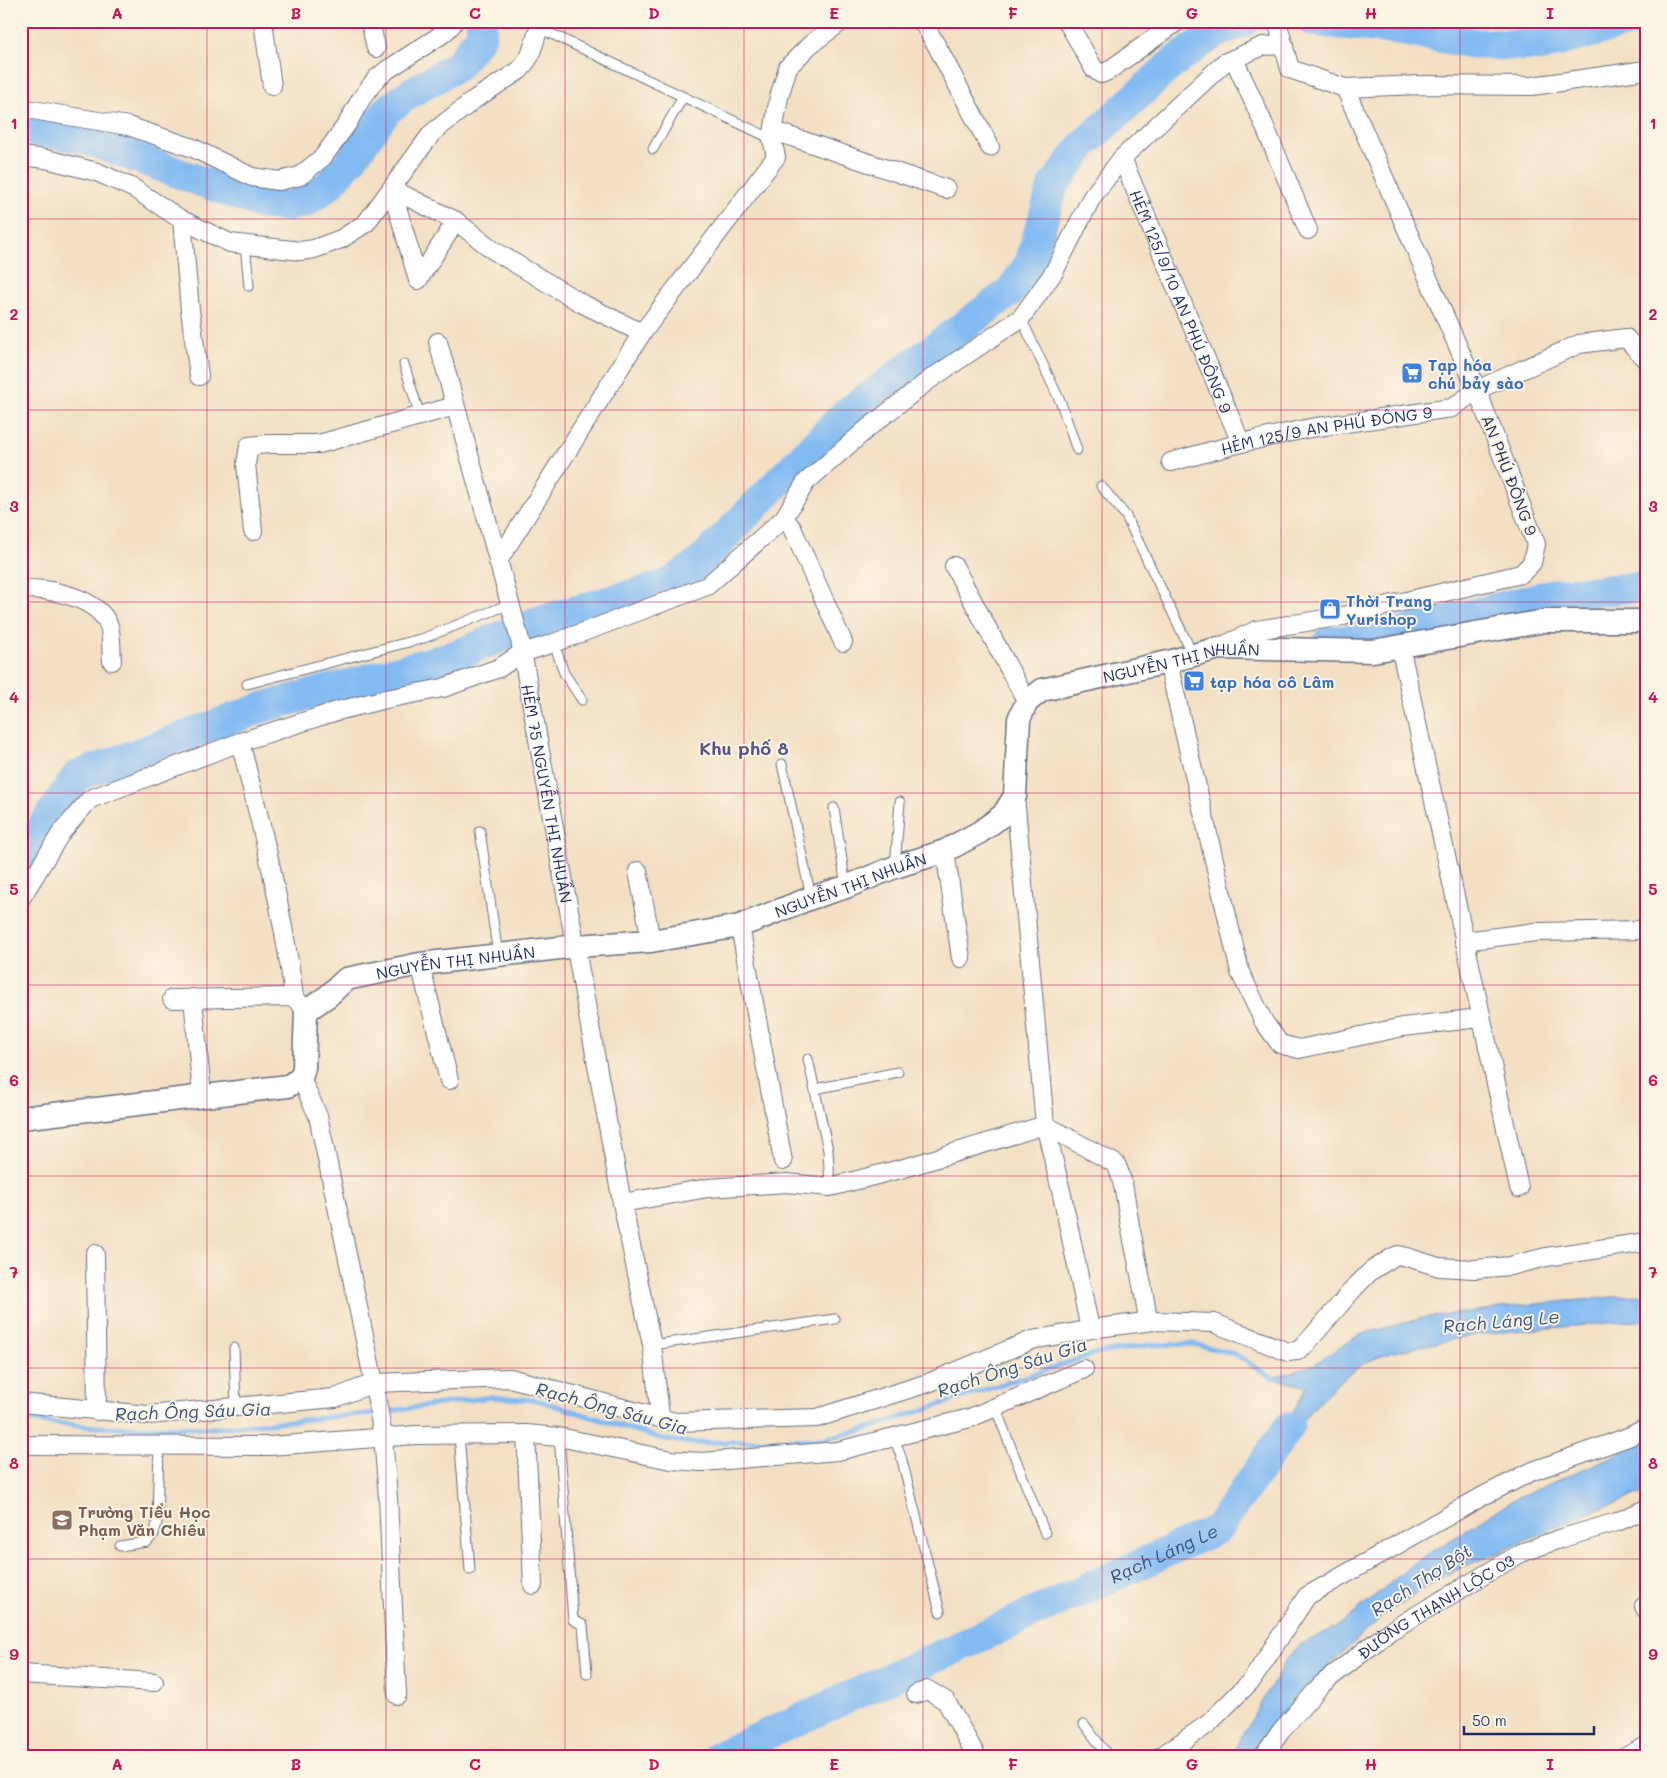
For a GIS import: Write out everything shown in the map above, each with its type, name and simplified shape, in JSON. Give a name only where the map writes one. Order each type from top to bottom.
[{"type":"street","points":[[263,21],[272,86]]},
{"type":"street","points":[[370,21],[376,48]]},
{"type":"street","points":[[21,108],[128,126],[193,148],[252,176],[279,181],[300,176],[323,157],[376,79],[444,33],[454,21]]},
{"type":"street","points":[[498,561],[642,333],[776,157],[773,135],[788,66],[811,44],[842,21]]},
{"type":"street","points":[[922,21],[990,147]]},
{"type":"street","points":[[1066,21],[1094,69],[1101,74],[1178,21]]},
{"type":"street","points":[[1277,21],[1290,69],[1345,88],[1420,85],[1532,86],[1646,70]]},
{"type":"street","points":[[21,156],[46,159],[97,172],[133,188],[182,220],[230,243],[301,251],[314,249],[340,239],[366,223],[432,133],[475,99],[520,70],[530,56],[538,24]]},
{"type":"street","points":[[21,898],[61,833],[90,798],[240,742],[336,711],[386,698],[443,688],[498,668],[521,646],[554,643],[707,586],[784,518],[806,482],[868,428],[929,380],[1021,318],[1054,272],[1092,197],[1122,158],[1224,63],[1263,46],[1284,45]]},
{"type":"street","points":[[1234,59],[1308,230]]},
{"type":"street","name":"AN PHÚ ĐÔNG 9","points":[[1219,648],[1256,630],[1343,616],[1520,574],[1532,563],[1536,544],[1477,390],[1345,88]]},
{"type":"street","points":[[773,135],[946,190]]},
{"type":"street","name":"HẺM 125/9/10 AN PHÚ ĐÔNG 9","points":[[1122,158],[1241,443]]},
{"type":"street","points":[[392,188],[456,221],[493,250],[581,303],[642,333]]},
{"type":"street","points":[[392,188],[418,280],[456,221]]},
{"type":"street","points":[[182,220],[190,310],[199,376]]},
{"type":"street","name":"HẺM 125/9 AN PHÚ ĐÔNG 9","points":[[1171,462],[1241,443],[1310,428],[1452,408],[1477,390],[1578,344],[1626,338],[1646,360]]},
{"type":"street","name":"HẺM 75 NGUYỄN THỊ NHUẦN","points":[[438,342],[521,646],[577,946],[622,1203],[652,1345],[660,1416]]},
{"type":"street","points":[[252,531],[246,464],[249,446],[319,444],[455,406]]},
{"type":"street","points":[[784,518],[792,528],[843,642]]},
{"type":"street","points":[[954,566],[1026,702],[1019,719],[1015,796],[1044,1125],[1062,1195],[1090,1329]]},
{"type":"street","points":[[21,590],[55,592],[85,602],[98,609],[109,626],[112,661]]},
{"type":"street","name":"NGUYỄN THỊ NHUẦN","points":[[1026,702],[1042,690],[1168,662],[1219,648],[1373,651],[1545,620],[1646,621]]},
{"type":"street","points":[[1400,646],[1480,1018],[1519,1188]]},
{"type":"street","points":[[1168,662],[1240,972],[1264,1022],[1280,1044],[1299,1049],[1403,1026],[1480,1018]]},
{"type":"street","points":[[240,742],[273,876],[300,1004],[304,1068],[301,1078],[318,1116],[375,1388],[382,1434],[388,1497],[397,1695]]},
{"type":"street","name":"NGUYỄN THỊ NHUẦN","points":[[300,1004],[328,996],[346,979],[420,964],[577,946],[651,941],[740,926],[895,867],[945,852],[980,832],[1003,815],[1015,796]]},
{"type":"street","points":[[945,852],[962,958]]},
{"type":"street","points":[[638,871],[651,941]]},
{"type":"street","points":[[740,926],[783,1161]]},
{"type":"street","points":[[1464,941],[1536,932],[1646,930]]},
{"type":"street","points":[[420,964],[449,1080]]},
{"type":"street","points":[[172,999],[193,998],[300,1004]]},
{"type":"street","points":[[193,998],[202,1096]]},
{"type":"street","points":[[21,1118],[288,1086],[301,1078]]},
{"type":"street","points":[[622,1203],[708,1188],[786,1183],[830,1187],[908,1167],[1044,1125],[1116,1164],[1121,1175],[1144,1287],[1148,1321]]},
{"type":"street","points":[[21,1403],[148,1415],[335,1398],[375,1388],[510,1378],[660,1416],[675,1422],[817,1418],[928,1383],[1032,1340],[1090,1329],[1148,1321],[1214,1323],[1288,1352],[1297,1351],[1327,1320],[1355,1286],[1393,1256],[1410,1258],[1439,1266],[1474,1269],[1510,1266],[1546,1257],[1646,1242]]},
{"type":"street","points":[[95,1254],[97,1411]]},
{"type":"street","points":[[21,1445],[270,1446],[382,1434],[526,1434],[559,1437],[672,1460],[702,1462],[838,1451],[970,1418],[1084,1369]]},
{"type":"street","points":[[1160,1757],[1208,1724],[1252,1680],[1307,1596],[1483,1496],[1533,1472],[1628,1437],[1646,1428]]},
{"type":"street","points":[[526,1434],[533,1584]]},
{"type":"street","name":"ĐƯỜNG THẠNH LỘC 03","points":[[1263,1757],[1281,1731],[1322,1684],[1390,1631],[1521,1553],[1559,1539],[1617,1522],[1646,1509]]},
{"type":"street","points":[[21,1674],[154,1682]]},
{"type":"street","points":[[916,1694],[928,1690],[946,1701],[977,1757]]},
{"type":"street","points":[[1625,1757],[1646,1746]]},
{"type":"lane","points":[[538,24],[683,97],[773,135]]},
{"type":"lane","points":[[653,149],[683,97]]},
{"type":"lane","points":[[245,244],[249,286]]},
{"type":"lane","points":[[1021,318],[1062,403],[1077,450]]},
{"type":"lane","points":[[404,364],[420,416]]},
{"type":"lane","points":[[1101,486],[1126,516],[1193,655]]},
{"type":"lane","points":[[247,684],[424,638],[511,609]]},
{"type":"lane","points":[[554,643],[564,673],[582,700]]},
{"type":"lane","points":[[782,764],[812,898]]},
{"type":"lane","points":[[895,867],[900,802]]},
{"type":"lane","points":[[834,808],[846,887]]},
{"type":"lane","points":[[480,831],[498,955]]},
{"type":"lane","points":[[808,1059],[828,1150],[830,1187]]},
{"type":"lane","points":[[815,1089],[898,1072]]},
{"type":"lane","points":[[652,1345],[835,1319]]},
{"type":"lane","points":[[234,1348],[236,1408]]},
{"type":"lane","points":[[995,1407],[1045,1533]]},
{"type":"lane","points":[[459,1435],[470,1570]]},
{"type":"lane","points":[[559,1437],[573,1620],[583,1625],[587,1674]]},
{"type":"lane","points":[[894,1437],[902,1460],[940,1612]]},
{"type":"lane","points":[[120,1546],[147,1542],[154,1534],[157,1523],[159,1445]]},
{"type":"lane","points":[[1084,1724],[1109,1757]]},
{"type":"water","points":[[1646,1294],[1646,1320],[1479,1334],[1390,1353],[1366,1362],[1337,1383],[1265,1461],[1307,1387],[1272,1378],[1313,1365],[1359,1335],[1427,1317],[1525,1305]]},
{"type":"water","name":"Rạch Thợ Bột","points":[[1646,1441],[1646,1492],[1582,1516],[1444,1576],[1386,1613],[1326,1668],[1261,1757],[1230,1757],[1286,1660],[1300,1645],[1338,1626],[1416,1562],[1520,1496]]},
{"type":"waterway","points":[[21,129],[86,139],[262,204],[288,206],[306,202],[330,184],[351,160],[387,110],[412,92],[457,66],[481,36],[482,21]]},
{"type":"waterway","points":[[21,859],[77,776],[264,707],[457,655],[534,623],[669,584],[699,563],[844,415],[1011,291],[1030,263],[1053,186],[1084,144],[1174,62],[1215,33],[1245,21]]},
{"type":"waterway","points":[[1312,21],[1394,29],[1477,44],[1542,46],[1632,21]]},
{"type":"waterway","points":[[1329,641],[1370,640],[1553,594],[1646,587]]},
{"type":"waterway","name":"Rạch Ông Sáu Gia","points":[[383,1412],[491,1397],[537,1400],[663,1439],[692,1443],[822,1439],[866,1429],[1094,1354],[1149,1345],[1194,1344],[1235,1354],[1272,1378],[1277,1378]]},
{"type":"waterway","name":"Rạch Ông Sáu Gia","points":[[21,1420],[97,1427],[215,1428],[375,1413]]},
{"type":"waterway","name":"Rạch Láng Le","points":[[717,1757],[1217,1529],[1289,1427]]},
{"type":"place","name":"Tạp hóa chú bảy sào","points":[[1412,373]]},
{"type":"place","name":"Thời Trang Yurishop","points":[[1330,609]]},
{"type":"place","name":"tạp hóa cô Lâm","points":[[1194,681]]},
{"type":"place","name":"Trường Tiểu Học Phạm Văn Chiêu","points":[[62,1520]]},
{"type":"district","name":"Khu phố 8","points":[[744,748]]}]
